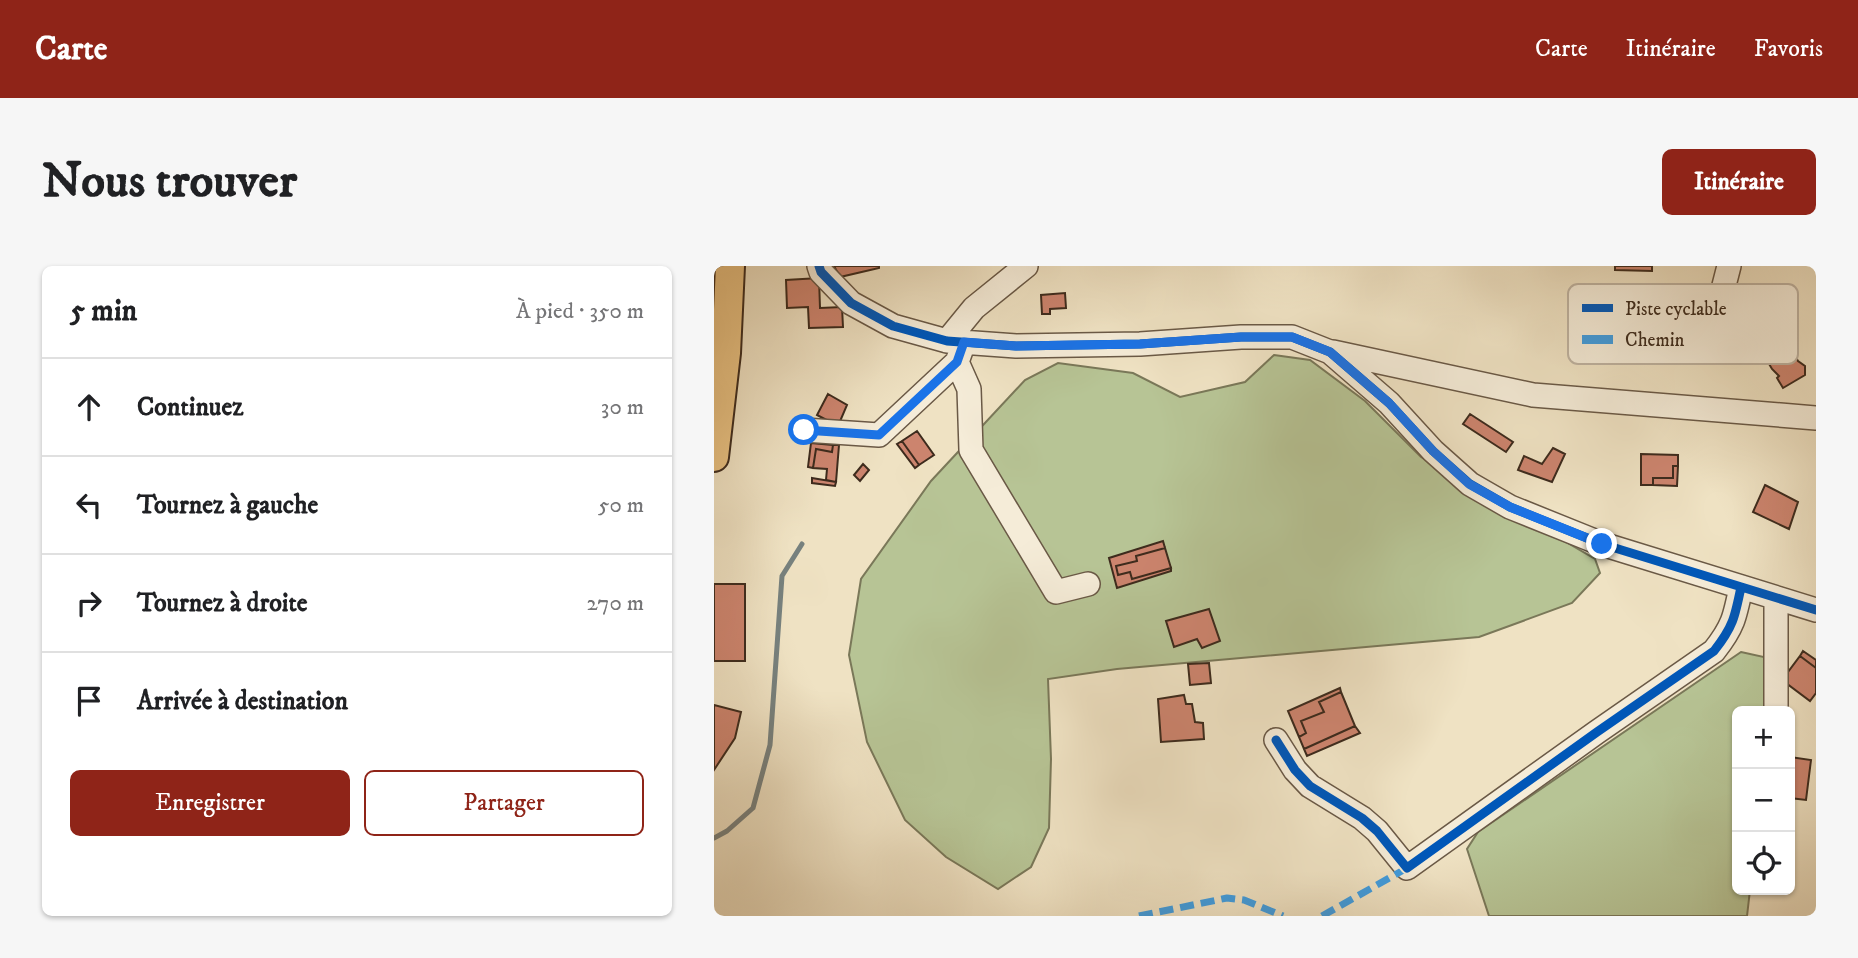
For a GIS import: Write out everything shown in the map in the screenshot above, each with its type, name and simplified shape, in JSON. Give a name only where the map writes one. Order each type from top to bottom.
[{"type":"main road","points":[[714,457],[726,353],[720,324],[730,266]]},
{"type":"street","points":[[819,266],[821,272],[851,303],[893,326],[956,348],[1292,337],[1330,352],[1533,395],[1816,418]]},
{"type":"street","points":[[804,430],[879,435],[956,348],[974,308],[1027,266]]},
{"type":"street","points":[[1724,284],[1729,266]]},
{"type":"street","points":[[956,348],[969,388],[971,450],[1056,592],[1088,584]]},
{"type":"street","points":[[1330,352],[1389,403],[1433,451],[1469,484],[1510,507],[1602,544],[1816,610]]},
{"type":"street","points":[[1276,740],[1295,770],[1310,786],[1363,818],[1407,868],[1585,740],[1714,652],[1734,621],[1741,587]]},
{"type":"street","points":[[1776,598],[1776,706]]},
{"type":"green space","points":[[1274,355],[1310,360],[1365,401],[1421,457],[1595,559],[1600,573],[1572,603],[1479,637],[1117,669],[1048,679],[1051,759],[1049,828],[1031,867],[998,889],[946,857],[905,820],[867,742],[849,655],[861,579],[931,481],[1025,380],[1058,363],[1133,373],[1180,397],[1245,382]]},
{"type":"green space","points":[[1741,652],[1764,657],[1771,674],[1768,706],[1732,706],[1732,895],[1749,895],[1747,916],[1489,916],[1467,849],[1478,832]]},
{"type":"building","points":[[834,266],[879,266],[879,268],[840,277]]},
{"type":"building","points":[[1615,266],[1652,266],[1652,271],[1615,270]]},
{"type":"building","points":[[819,278],[820,308],[842,307],[843,327],[809,328],[808,307],[787,308],[786,280]]},
{"type":"building","points":[[1065,293],[1066,308],[1050,309],[1050,314],[1042,314],[1041,295]]},
{"type":"building","points":[[1798,361],[1805,366],[1805,375],[1783,388],[1777,378],[1779,376],[1769,364],[1798,364]]},
{"type":"building","points":[[828,394],[847,405],[838,426],[817,415]]},
{"type":"building","points":[[1470,414],[1513,442],[1506,452],[1463,424]]},
{"type":"building","points":[[917,431],[934,455],[919,465],[902,441]]},
{"type":"building","points":[[902,441],[919,465],[915,468],[897,444]]},
{"type":"building","points":[[811,443],[833,445],[832,452],[816,449],[813,468],[808,467]]},
{"type":"building","points":[[833,445],[839,445],[836,482],[826,480],[827,469],[813,468],[816,449],[832,452]]},
{"type":"building","points":[[1553,448],[1565,454],[1552,482],[1518,470],[1524,456],[1542,464]]},
{"type":"building","points":[[1641,454],[1678,455],[1678,466],[1673,466],[1673,478],[1653,478],[1653,485],[1641,485]]},
{"type":"building","points":[[863,464],[869,470],[860,481],[854,475]]},
{"type":"building","points":[[1673,466],[1678,466],[1677,486],[1653,485],[1653,478],[1673,478]]},
{"type":"building","points":[[812,478],[836,482],[835,486],[812,483]]},
{"type":"building","points":[[1765,485],[1798,502],[1789,529],[1753,512]]},
{"type":"building","points":[[1163,541],[1165,548],[1136,556],[1137,561],[1116,566],[1118,575],[1130,572],[1132,579],[1171,568],[1171,571],[1117,588],[1109,558]]},
{"type":"building","points":[[1165,548],[1171,568],[1132,579],[1130,572],[1118,575],[1116,566],[1137,561],[1136,556]]},
{"type":"building","points":[[714,584],[745,584],[745,661],[714,661]]},
{"type":"building","points":[[1209,609],[1220,641],[1202,648],[1197,639],[1174,647],[1166,621]]},
{"type":"building","points":[[1803,651],[1816,660],[1816,668],[1800,656]]},
{"type":"building","points":[[1800,656],[1816,668],[1816,693],[1810,701],[1782,680]]},
{"type":"building","points":[[1209,663],[1211,683],[1190,685],[1188,664]]},
{"type":"building","points":[[1340,688],[1341,692],[1319,702],[1324,712],[1301,721],[1306,733],[1299,737],[1288,711]]},
{"type":"building","points":[[1341,692],[1355,726],[1304,749],[1299,737],[1306,733],[1301,721],[1324,712],[1319,702]]},
{"type":"building","points":[[1184,695],[1186,704],[1192,704],[1195,722],[1203,723],[1204,739],[1161,742],[1158,699]]},
{"type":"building","points":[[714,705],[741,712],[735,738],[714,770]]},
{"type":"building","points":[[1355,726],[1360,733],[1307,756],[1304,749]]},
{"type":"building","points":[[1795,758],[1811,760],[1806,800],[1795,799]]},
{"type":"waterway","points":[[714,838],[727,831],[753,808],[770,745],[782,576],[802,544]]},
{"type":"marked path","points":[[1322,916],[1407,868]]},
{"type":"marked path","points":[[1139,916],[1227,898],[1244,900],[1283,916]]},
{"type":"cycle path","points":[[819,266],[821,272],[851,303],[893,326],[947,341],[1016,346],[1292,337],[1330,352],[1389,403],[1433,451],[1470,484],[1510,507],[1602,544],[1816,610]]},
{"type":"cycle path","points":[[1276,740],[1295,770],[1310,786],[1362,818],[1377,831],[1407,868],[1714,651],[1732,621],[1741,587]]},
{"type":"route","points":[[804,430],[879,435],[957,362],[964,342],[1016,346],[1292,337],[1330,352],[1389,403],[1433,451],[1469,484],[1510,507],[1602,544]]}]
